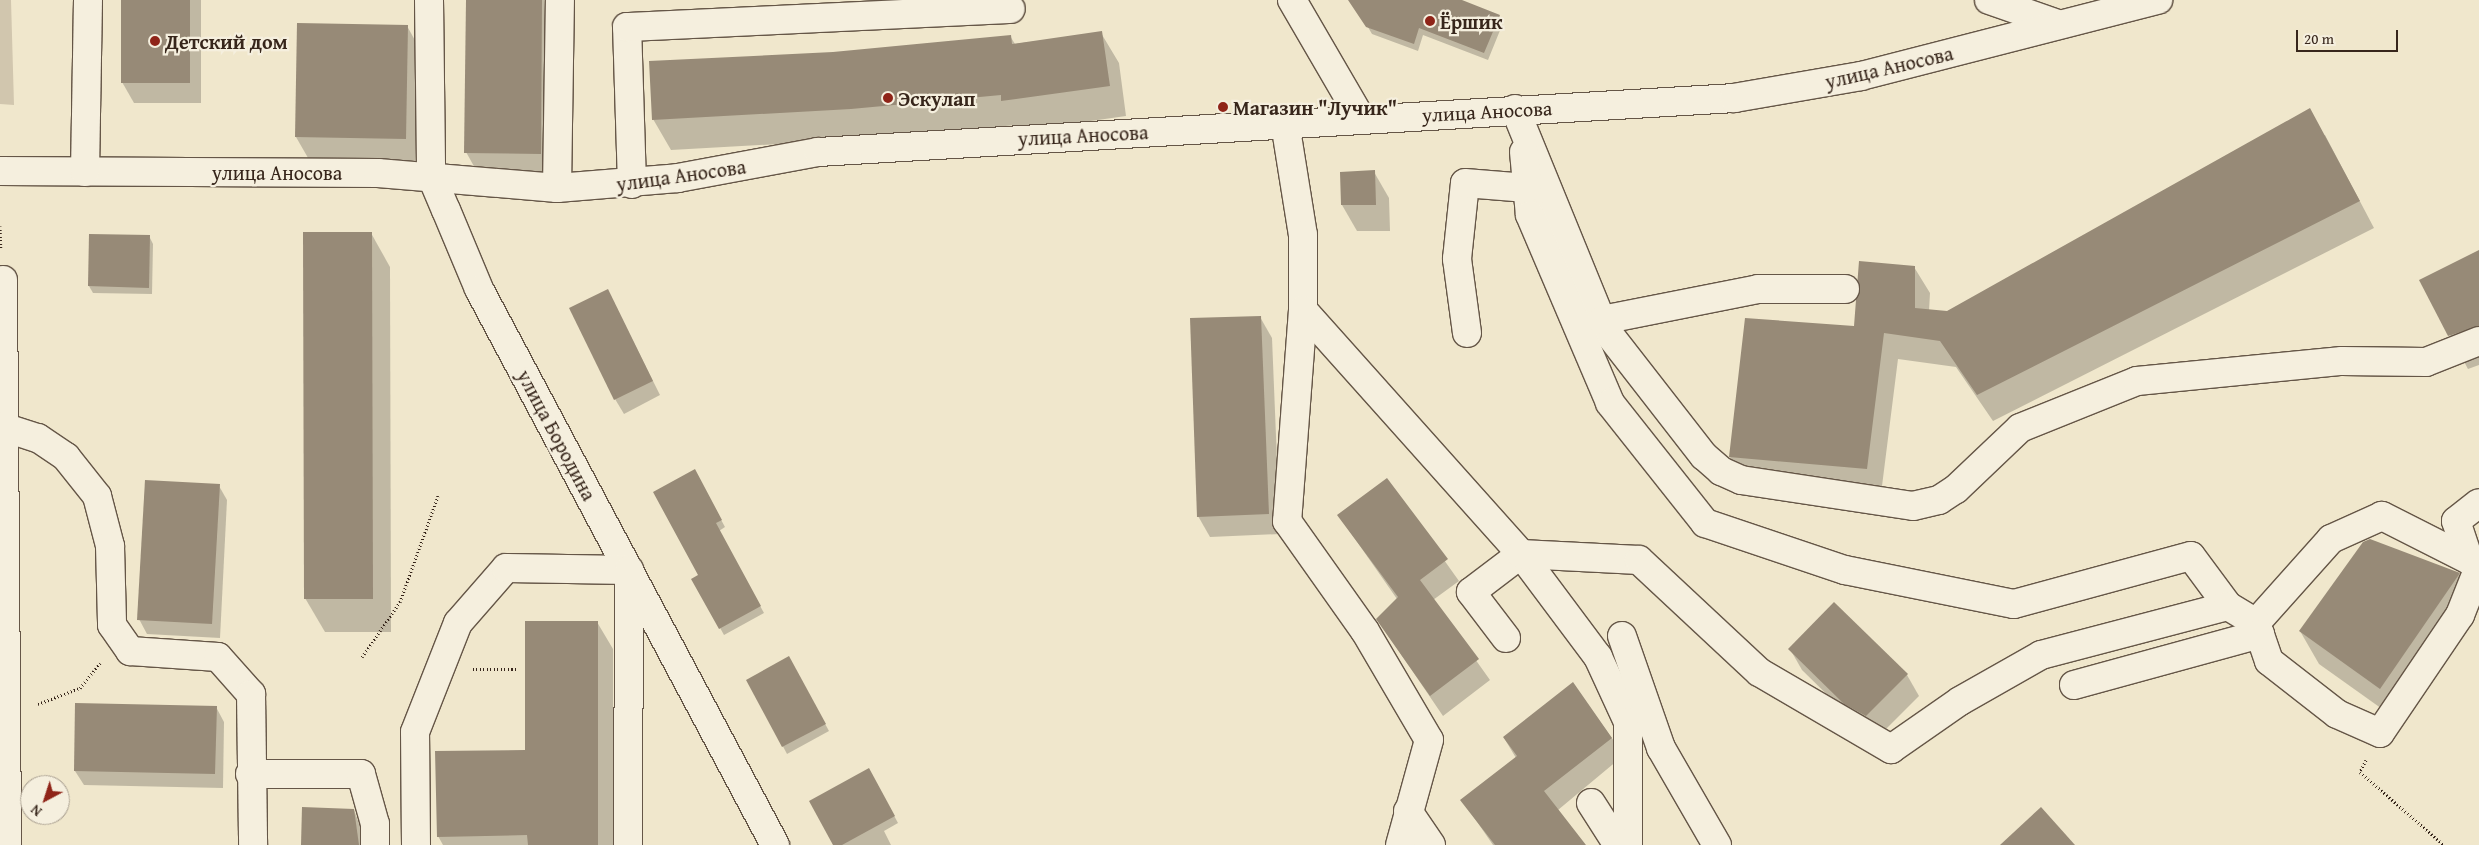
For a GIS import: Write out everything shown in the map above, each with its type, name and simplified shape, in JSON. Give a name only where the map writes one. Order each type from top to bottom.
[{"type":"street","points":[[85,172],[88,0]]},
{"type":"street","name":"улица Бородина","points":[[429,0],[432,175],[479,289],[775,845]]},
{"type":"street","points":[[557,188],[560,0]]},
{"type":"street","points":[[1292,0],[1360,117]]},
{"type":"street","points":[[1989,0],[2058,24]]},
{"type":"street","name":"улица Аносова","points":[[0,171],[432,175],[557,188],[632,184],[818,152],[1360,117],[1518,116],[1734,98],[1861,76],[2058,24],[2158,0]]},
{"type":"street","points":[[632,184],[627,27],[713,11],[1011,9]]},
{"type":"street","points":[[1518,116],[1530,215],[1610,403],[1705,522],[1845,570],[2014,604],[2191,556],[2228,606],[2258,629],[2269,661],[2337,714],[2380,733],[2460,615],[2476,564],[2456,521],[2479,503]]},
{"type":"street","points":[[1518,116],[1602,320],[1698,448],[1721,472],[1741,480],[1912,506],[1939,500],[1956,489],[2020,428],[2137,381],[2342,361],[2426,362],[2479,341]]},
{"type":"street","points":[[1285,123],[1303,234],[1304,310],[1287,521],[1365,631],[1429,740],[1400,845]]},
{"type":"street","points":[[1467,333],[1457,260],[1465,184],[1527,188]]},
{"type":"street","points":[[3,280],[2,426],[7,845]]},
{"type":"street","points":[[1602,320],[1758,289],[1845,289]]},
{"type":"street","points":[[1304,310],[1521,554],[1598,657],[1619,696],[1628,722],[1628,845]]},
{"type":"street","points":[[2,426],[38,438],[66,457],[97,496],[110,546],[112,625],[130,651],[218,657],[251,694],[250,774],[253,845]]},
{"type":"street","points":[[2074,685],[2258,629],[2332,539],[2382,516],[2476,564]]},
{"type":"street","points":[[1506,638],[1471,592],[1521,554],[1638,560],[1759,672],[1891,749],[1960,701],[2041,655],[2228,606]]},
{"type":"street","points":[[416,845],[414,732],[458,623],[506,568],[629,570],[628,845]]},
{"type":"street","points":[[1622,636],[1661,748],[1718,845]]},
{"type":"street","points":[[250,774],[362,774],[375,824],[375,845]]},
{"type":"street","points":[[1590,803],[1618,845]]},
{"type":"street","points":[[1408,811],[1431,845]]},
{"type":"path","points":[[362,657],[400,602],[438,496]]},
{"type":"path","points":[[6,716],[80,688],[120,637]]},
{"type":"path","points":[[440,669],[517,669]]},
{"type":"path","points":[[2360,772],[2444,845]]},
{"type":"shaded area","points":[[0,0],[11,0],[14,105],[0,104]]},
{"type":"building","name":"Детский дом","points":[[121,0],[190,0],[190,83],[121,83]]},
{"type":"building","points":[[466,0],[542,0],[541,154],[464,153]]},
{"type":"building","name":"Ёршик","points":[[1348,0],[1462,0],[1500,15],[1484,53],[1419,28],[1414,44],[1366,27]]},
{"type":"building","points":[[297,23],[408,25],[406,139],[295,137]]},
{"type":"building","points":[[1102,31],[1110,86],[1001,101],[1001,95],[851,109],[652,120],[649,61],[833,52],[1011,35],[1012,44]]},
{"type":"building","points":[[2310,108],[2360,201],[1977,395],[1940,341],[1884,333],[1867,469],[1729,457],[1745,318],[1854,326],[1859,261],[1915,266],[1915,308],[1947,311]]},
{"type":"building","points":[[1375,170],[1376,205],[1341,205],[1340,172]]},
{"type":"building","points":[[303,232],[372,232],[373,599],[304,599]]},
{"type":"building","points":[[89,234],[150,235],[149,288],[88,286]]},
{"type":"building","points":[[2479,250],[2479,326],[2448,336],[2419,280]]},
{"type":"building","points":[[608,289],[653,381],[614,400],[569,308]]},
{"type":"building","points":[[1261,316],[1269,514],[1197,517],[1190,318]]},
{"type":"building","points":[[695,469],[722,520],[716,523],[761,606],[719,629],[691,579],[698,575],[653,492]]},
{"type":"building","points":[[1387,478],[1448,559],[1420,580],[1479,659],[1430,696],[1376,619],[1398,597],[1337,515]]},
{"type":"building","points":[[145,480],[220,484],[212,624],[137,620]]},
{"type":"building","points":[[2370,539],[2460,573],[2380,689],[2299,631],[2363,542]]},
{"type":"building","points":[[1834,602],[1908,674],[1866,716],[1844,704],[1788,649]]},
{"type":"building","points":[[525,621],[598,621],[598,845],[528,845],[527,835],[437,837],[435,751],[525,750]]},
{"type":"building","points":[[789,656],[826,724],[782,747],[746,680]]},
{"type":"building","points":[[1573,682],[1612,738],[1544,791],[1586,845],[1495,845],[1460,800],[1517,756],[1503,737]]},
{"type":"building","points":[[75,703],[217,706],[215,774],[74,771]]},
{"type":"building","points":[[869,768],[895,816],[842,845],[833,845],[809,801]]},
{"type":"building","points":[[302,807],[354,809],[359,845],[301,845]]},
{"type":"building","points":[[2041,807],[2075,845],[2000,845]]},
{"type":"place","name":"Ёршик","points":[[1430,21]]},
{"type":"place","name":"Детский дом","points":[[155,41]]},
{"type":"place","name":"Эскулап","points":[[888,98]]},
{"type":"place","name":"Магазин \"Лучик\"","points":[[1223,107]]}]
